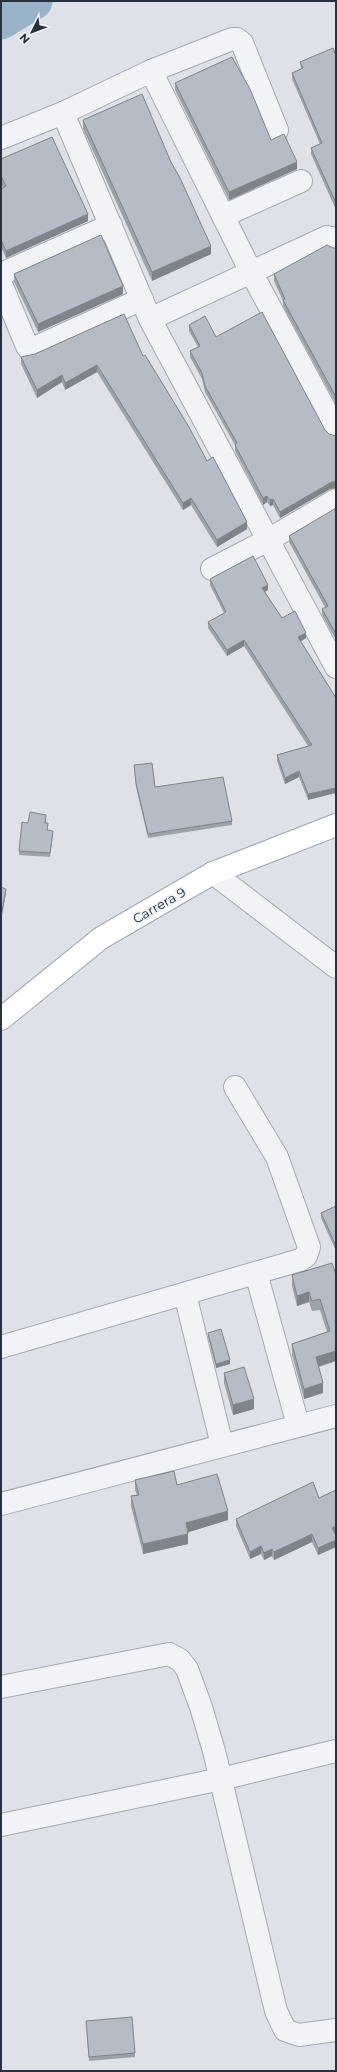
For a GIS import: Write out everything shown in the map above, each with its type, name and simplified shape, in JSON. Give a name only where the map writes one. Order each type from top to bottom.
[{"type":"main road","name":"Carrera 9","points":[[1,1019],[101,938],[213,873],[336,825]]},
{"type":"street","points":[[1,138],[63,113],[151,71],[232,39],[237,39],[242,43],[277,130]]},
{"type":"street","points":[[151,71],[251,272],[336,430]]},
{"type":"street","points":[[63,113],[150,319],[336,667]]},
{"type":"street","points":[[223,216],[301,181]]},
{"type":"street","points":[[1,274],[111,225]]},
{"type":"street","points":[[150,319],[327,237],[332,238],[336,242]]},
{"type":"street","points":[[1,284],[30,350],[142,299]]},
{"type":"street","points":[[212,569],[268,540],[336,500]]},
{"type":"street","points":[[213,873],[336,967]]},
{"type":"street","points":[[1,1347],[300,1260],[306,1256],[309,1247],[277,1157],[235,1087]]},
{"type":"street","points":[[256,1273],[298,1425]]},
{"type":"street","points":[[185,1294],[222,1445]]},
{"type":"street","points":[[1,1504],[336,1416]]},
{"type":"street","points":[[1,1687],[169,1654],[180,1660],[187,1669],[201,1707],[221,1779],[276,2011],[285,2030],[299,2035],[336,2030]]},
{"type":"street","points":[[1,1825],[221,1779],[336,1751]]},
{"type":"building","points":[[333,48],[336,56],[336,203],[311,148],[322,143],[292,73],[303,68],[300,62]]},
{"type":"building","points":[[232,57],[250,89],[271,140],[284,134],[297,162],[229,192],[175,83]]},
{"type":"building","points":[[142,94],[171,162],[180,178],[211,246],[152,272],[83,120]]},
{"type":"building","points":[[52,137],[88,214],[6,251],[1,240],[1,189],[6,186],[1,176],[1,159]]},
{"type":"building","points":[[101,235],[123,286],[38,324],[14,274]]},
{"type":"building","points":[[327,245],[336,248],[336,397],[283,300],[285,299],[274,274]]},
{"type":"building","points":[[262,312],[325,430],[329,434],[336,436],[336,481],[280,512],[273,499],[270,500],[267,496],[263,498],[235,445],[237,443],[205,386],[202,373],[190,351],[200,346],[189,325],[205,316],[216,337]]},
{"type":"building","points":[[124,314],[143,356],[145,355],[189,427],[207,461],[213,457],[247,522],[217,540],[191,498],[183,503],[97,365],[65,383],[62,375],[37,390],[21,357],[35,354]]},
{"type":"building","points":[[336,508],[336,634],[322,609],[328,606],[289,536]]},
{"type":"building","points":[[253,556],[268,585],[262,588],[282,618],[295,611],[306,633],[298,637],[336,698],[336,788],[308,794],[299,771],[285,778],[277,755],[312,745],[244,640],[227,650],[208,622],[226,612],[210,579]]},
{"type":"building","points":[[152,763],[155,787],[223,777],[232,821],[148,834],[136,783],[134,765]]},
{"type":"building","points":[[30,812],[46,815],[45,823],[48,823],[47,830],[53,831],[50,853],[19,851],[22,822],[28,823]]},
{"type":"building","points":[[1,887],[6,889],[2,911],[1,911]]},
{"type":"building","points":[[336,1206],[336,1246],[321,1213]]},
{"type":"building","points":[[332,1263],[336,1275],[336,1351],[316,1357],[323,1383],[304,1389],[292,1344],[330,1331],[320,1299],[312,1301],[309,1292],[297,1296],[292,1275]]},
{"type":"building","points":[[221,1329],[230,1360],[216,1364],[208,1333]]},
{"type":"building","points":[[244,1367],[254,1399],[233,1405],[224,1373]]},
{"type":"building","points":[[174,1471],[177,1485],[217,1474],[228,1511],[186,1523],[188,1534],[143,1544],[131,1496],[139,1495],[135,1480]]},
{"type":"building","points":[[313,1482],[319,1498],[336,1490],[336,1526],[332,1528],[336,1536],[336,1540],[318,1548],[312,1534],[274,1552],[272,1549],[264,1553],[261,1546],[250,1552],[236,1519]]},
{"type":"building","points":[[132,2017],[135,2053],[89,2057],[86,2021]]},
{"type":"waterway","points":[[1,21],[34,1]]}]
